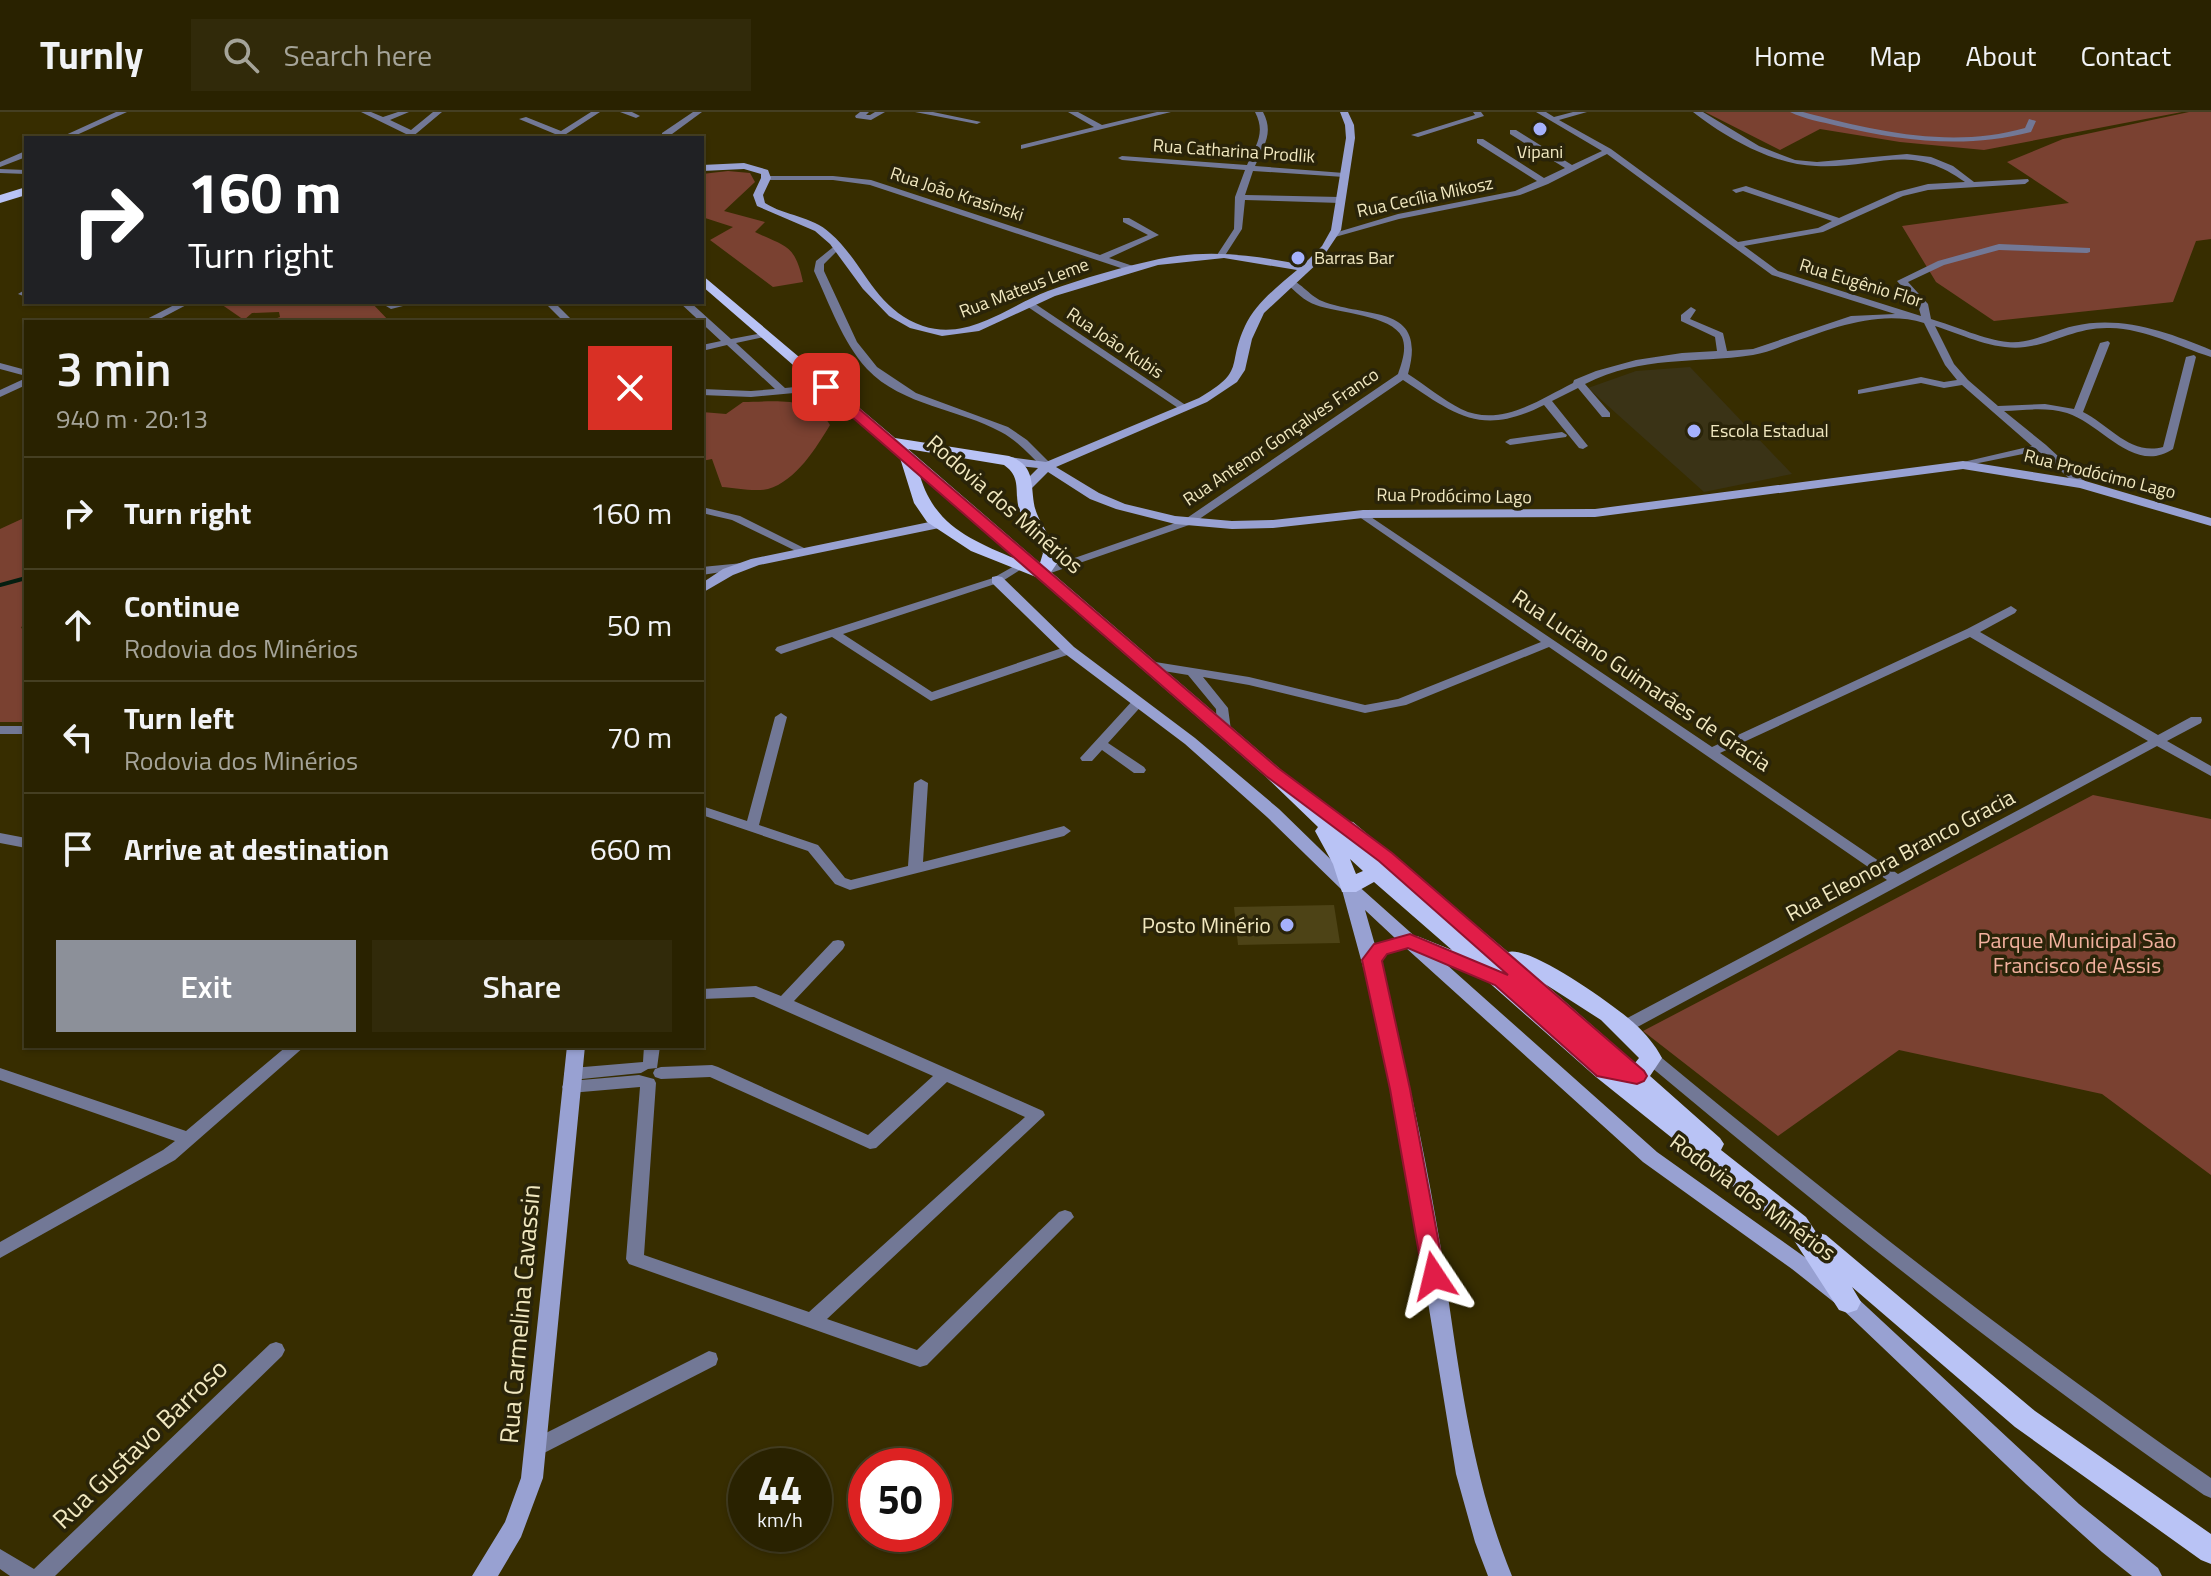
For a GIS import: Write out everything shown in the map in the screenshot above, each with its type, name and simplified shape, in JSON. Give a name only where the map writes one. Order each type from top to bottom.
[{"type":"main road","points":[[1027,486],[1047,466],[1185,408],[1224,389],[1238,376],[1252,322],[1335,234],[1352,132],[1344,112]]},
{"type":"main road","points":[[704,168],[753,167],[765,172],[766,178]]},
{"type":"main road","name":"Rua Mateus Leme","points":[[766,178],[758,195],[760,204],[819,228],[888,308],[904,321],[925,330],[952,333],[977,329],[1028,303],[1133,269],[1221,255],[1302,268]]},
{"type":"main road","points":[[0,199],[24,192]]},
{"type":"main road","name":"Rodovia dos Minérios","points":[[704,281],[1272,772],[1378,874],[1604,1071],[1797,1224],[2025,1419],[2211,1551]]},
{"type":"main road","points":[[890,442],[1047,466]]},
{"type":"main road","points":[[907,456],[925,508],[939,524],[1016,568],[1041,573],[1052,559],[1051,553],[1027,510],[1027,486],[1023,472],[1009,461]]},
{"type":"main road","name":"Rua Prodócimo Lago","points":[[1047,466],[1071,486],[1091,495],[1154,517],[1188,522],[1261,525],[1362,514],[1533,516],[1595,513],[1963,465],[2082,484],[2211,522]]},
{"type":"main road","points":[[704,588],[743,566],[939,524]]},
{"type":"main road","name":"Rodovia dos Minérios","points":[[997,580],[1069,650],[1190,741],[1273,813],[1349,887],[1688,1189],[1798,1263],[1848,1302],[2059,1500],[2150,1576]]},
{"type":"main road","name":"Rodovia dos Minérios","points":[[1272,772],[1405,874],[1582,1028],[1644,1067],[1676,1110],[1797,1224]]},
{"type":"main road","points":[[1306,804],[1336,850],[1372,960],[1430,1253],[1459,1445],[1488,1549],[1500,1576]]},
{"type":"main road","points":[[1349,887],[1378,874],[1405,874]]},
{"type":"main road","points":[[1462,923],[1624,1027],[1645,1047],[1644,1067],[1604,1071]]},
{"type":"main road","points":[[1372,960],[1381,949],[1410,941],[1502,980]]},
{"type":"main road","points":[[1582,1028],[1624,1027]]},
{"type":"main road","name":"Rua Carmelina Cavassin","points":[[484,1576],[509,1538],[524,1507],[537,1447],[576,1048]]},
{"type":"main road","points":[[1797,1224],[1848,1302]]},
{"type":"street","points":[[68,136],[123,112]]},
{"type":"street","points":[[365,112],[409,136],[438,112]]},
{"type":"street","points":[[384,120],[405,112]]},
{"type":"street","points":[[523,119],[558,136],[596,112]]},
{"type":"street","points":[[624,112],[636,116]]},
{"type":"street","points":[[665,135],[698,112]]},
{"type":"street","points":[[865,112],[859,116],[871,118],[881,112]]},
{"type":"street","points":[[919,112],[977,122]]},
{"type":"street","points":[[1072,112],[1101,128]]},
{"type":"street","points":[[1024,147],[1167,112]]},
{"type":"street","points":[[1221,255],[1238,229],[1239,197],[1265,132],[1259,112]]},
{"type":"street","points":[[1415,135],[1478,117],[1477,112]]},
{"type":"street","name":"Rua Eugênio Flor","points":[[1540,112],[1608,151],[1775,273],[1988,340],[2024,346],[2040,344],[2079,327],[2123,327],[2161,335],[2211,354]]},
{"type":"street","points":[[1553,119],[1583,112]]},
{"type":"street","points":[[1697,112],[1771,154],[1792,161],[1822,165],[1885,155],[1906,156],[1950,168],[1971,183]]},
{"type":"street","points":[[1794,112],[1856,127],[1962,140],[2017,134],[2028,130],[2032,121]]},
{"type":"street","points":[[1513,132],[1572,168]]},
{"type":"street","points":[[1480,141],[1545,182]]},
{"type":"street","name":"Rua Cecília Mikosz","points":[[1335,234],[1398,217],[1495,199],[1545,182],[1608,151]]},
{"type":"street","points":[[0,168],[24,155]]},
{"type":"street","name":"Rua Catharina Prodlik","points":[[1122,158],[1344,175]]},
{"type":"street","points":[[0,168],[24,172]]},
{"type":"street","name":"Rua João Krasinski","points":[[766,178],[833,178],[871,183],[1133,269]]},
{"type":"street","points":[[1737,245],[1820,230],[1913,190],[2025,181]]},
{"type":"street","points":[[1736,190],[1743,188],[1842,222]]},
{"type":"street","points":[[1239,197],[1340,200]]},
{"type":"street","points":[[1101,258],[1155,235],[1126,220]]},
{"type":"street","name":"Rua Prodócimo Lago","points":[[837,247],[819,263],[819,271],[852,343],[864,361],[912,395],[1004,429],[1023,442],[1047,466]]},
{"type":"street","points":[[2082,484],[1964,382],[1922,318],[1923,304],[1902,281],[1941,263],[1999,247],[2087,250]]},
{"type":"street","points":[[1289,281],[1318,303],[1383,318],[1404,330],[1409,341],[1410,359],[1403,375],[1436,400],[1466,414],[1533,425],[1562,435]]},
{"type":"street","name":"Rua João Kubis","points":[[1028,303],[1185,408]]},
{"type":"street","points":[[150,320],[183,304]]},
{"type":"street","points":[[391,306],[402,304]]},
{"type":"street","points":[[551,304],[567,320]]},
{"type":"street","points":[[686,304],[704,320]]},
{"type":"street","points":[[1691,310],[1684,317],[1686,321],[1720,335],[1722,354]]},
{"type":"street","points":[[1510,442],[1533,425],[1545,400],[1578,382],[1636,363],[1754,352],[1851,319],[1877,316],[1922,318]]},
{"type":"street","points":[[704,320],[783,391]]},
{"type":"street","points":[[704,348],[765,334]]},
{"type":"street","points":[[2077,413],[2105,343]]},
{"type":"street","points":[[1993,409],[2054,409],[2077,413],[2136,451],[2150,453],[2168,449],[2191,357]]},
{"type":"street","points":[[0,366],[24,372]]},
{"type":"street","name":"Rua Antenor Gonçalves Franco","points":[[1041,573],[1188,522],[1403,375]]},
{"type":"street","points":[[1862,392],[1921,380],[1944,385],[1964,382]]},
{"type":"street","points":[[0,394],[24,382]]},
{"type":"street","points":[[1578,382],[1606,415]]},
{"type":"street","points":[[704,392],[733,394],[826,387]]},
{"type":"street","points":[[1545,400],[1583,446]]},
{"type":"street","points":[[2004,417],[2030,411]]},
{"type":"street","points":[[1963,465],[2042,447]]},
{"type":"street","points":[[704,511],[750,523],[806,552]]},
{"type":"street","name":"Rua Luciano Guimarães de Gracia","points":[[1362,514],[1899,881]]},
{"type":"street","points":[[704,571],[743,566]]},
{"type":"street","points":[[781,650],[997,580],[1016,568]]},
{"type":"street","points":[[1711,752],[1971,632],[2011,610]]},
{"type":"street","points":[[1971,632],[2211,772]]},
{"type":"street","points":[[834,633],[931,697],[1069,650]]},
{"type":"street","points":[[1149,665],[1191,671],[1365,709],[1384,707],[1551,642]]},
{"type":"street","points":[[1191,671],[1222,708],[1224,730]]},
{"type":"street","points":[[1087,758],[1139,702]]},
{"type":"street","points":[[752,827],[781,717]]},
{"type":"street","name":"Rua Eleonora Branco Gracia","points":[[1624,1027],[2196,720]]},
{"type":"street","points":[[0,730],[24,730]]},
{"type":"street","points":[[1100,743],[1139,770]]},
{"type":"street","points":[[915,868],[921,783]]},
{"type":"street","points":[[704,811],[813,848],[846,884],[1064,831]]},
{"type":"street","points":[[0,838],[24,843]]},
{"type":"street","points":[[783,1003],[838,945]]},
{"type":"street","points":[[704,994],[752,990],[1037,1115],[812,1321]]},
{"type":"street","points":[[0,1251],[147,1170],[189,1139],[295,1048]]},
{"type":"street","points":[[652,1048],[635,1259],[920,1359],[1065,1217]]},
{"type":"street","name":"Rodovia dos Minérios","points":[[1644,1067],[2107,1417],[2211,1489]]},
{"type":"street","points":[[571,1081],[712,1071],[870,1143],[945,1074]]},
{"type":"street","points":[[0,1074],[189,1139]]},
{"type":"street","name":"Rua Gustavo Barroso","points":[[41,1576],[276,1350]]},
{"type":"street","points":[[537,1447],[709,1359]]},
{"type":"street","points":[[0,1558],[27,1576]]},
{"type":"shaded area","name":"Escola Estadual","points":[[1690,367],[1792,474],[1704,492],[1588,388],[1636,371]]},
{"type":"green space","points":[[1705,112],[2182,112],[1984,150],[1900,142],[1820,129],[1780,150]]},
{"type":"green space","points":[[2189,112],[2211,112],[2211,239],[2196,241],[2173,302],[1994,321],[1936,282],[1902,226],[2069,203],[2007,162],[2063,139]]},
{"type":"green space","points":[[750,173],[755,182],[724,211],[765,222],[755,232],[788,248],[796,260],[803,282],[773,287],[710,240],[733,227],[704,218],[704,174]]},
{"type":"green space","points":[[221,304],[373,304],[388,320],[272,320],[280,317],[279,312],[252,313],[244,320]]},
{"type":"green space","points":[[743,402],[791,402],[813,409],[823,415],[830,425],[812,453],[788,479],[778,485],[751,490],[722,487],[712,459],[704,461],[704,412],[726,414]]},
{"type":"green space","points":[[24,518],[24,622],[21,628],[24,629],[24,722],[0,722],[0,529]]},
{"type":"green space","name":"Parque Municipal São Francisco de Assis","points":[[2093,795],[2211,819],[2211,1175],[2102,1094],[1899,1050],[1778,1136],[1643,1031]]},
{"type":"building","name":"Posto Minério","points":[[1334,905],[1340,943],[1238,945],[1234,907]]},
{"type":"waterway","points":[[0,585],[24,579]]},
{"type":"place","name":"Vipani","points":[[1540,129]]},
{"type":"place","name":"Barras Bar","points":[[1298,258]]},
{"type":"place","name":"Escola Estadual","points":[[1694,431]]},
{"type":"place","name":"Posto Minério","points":[[1287,925]]},
{"type":"route","points":[[826,387],[1272,772],[1385,857],[1637,1076],[1604,1071],[1502,980],[1410,941],[1381,949],[1372,960],[1400,1089],[1434,1276]]}]
